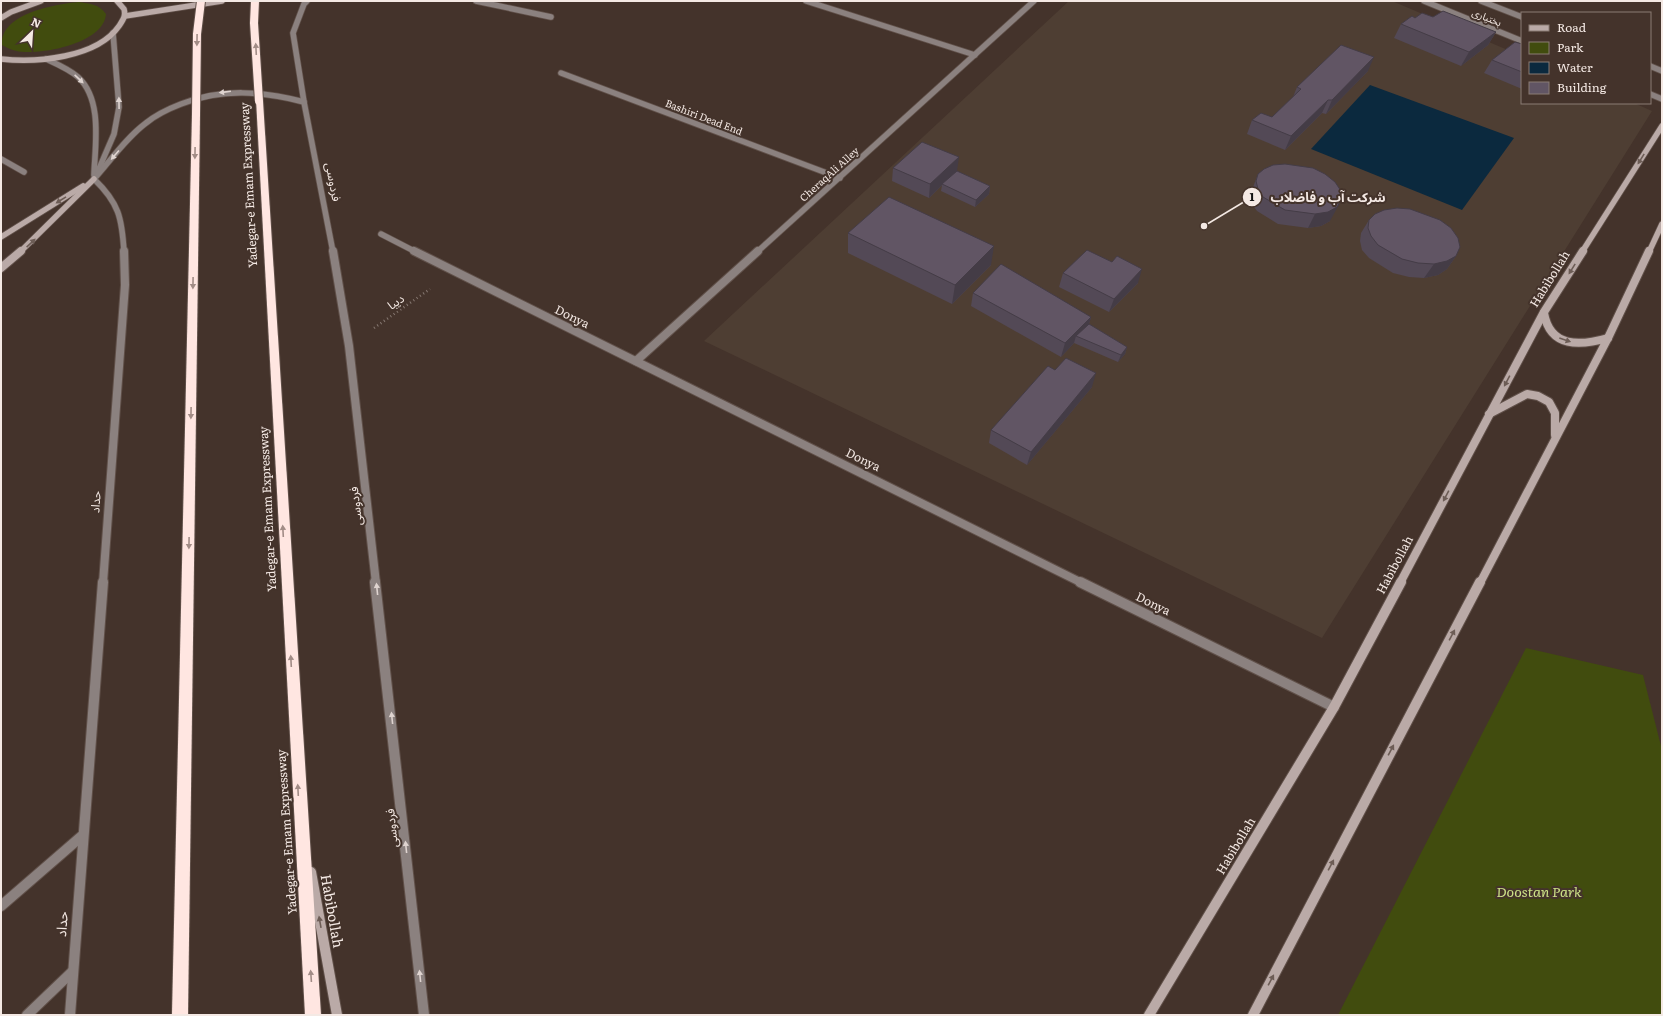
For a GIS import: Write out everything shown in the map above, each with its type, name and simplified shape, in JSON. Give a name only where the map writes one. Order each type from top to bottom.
[{"type":"highway","points":[[180,1015],[197,34],[201,1]]},
{"type":"highway","name":"Yadegar-e Emam Expressway","points":[[255,1],[254,23],[313,1015]]},
{"type":"main road","points":[[1,18],[11,12],[40,1]]},
{"type":"main road","points":[[118,2],[126,1]]},
{"type":"main road","points":[[125,16],[222,1]]},
{"type":"main road","points":[[1,58],[28,61],[46,60],[84,49],[113,33],[122,24],[125,16],[124,8],[118,2]]},
{"type":"main road","name":"Habibollah","points":[[1149,1015],[1334,708],[1544,312],[1662,126]]},
{"type":"main road","points":[[1,237],[94,179]]},
{"type":"main road","points":[[1,268],[29,245],[94,179]]},
{"type":"main road","points":[[1253,1015],[1608,338],[1662,224]]},
{"type":"main road","points":[[1544,312],[1544,322],[1552,336],[1568,342],[1585,344],[1608,338]]},
{"type":"main road","points":[[1489,414],[1527,394],[1538,396],[1549,402],[1555,413],[1555,438]]},
{"type":"main road","name":"Habibollah","points":[[300,812],[337,1015]]},
{"type":"street","name":"فردوسی","points":[[307,1],[304,4],[293,33],[304,102],[325,206],[349,346],[424,1015]]},
{"type":"street","points":[[476,1],[551,17]]},
{"type":"street","points":[[806,1],[975,55]]},
{"type":"street","name":"CheraqAli Alley","points":[[636,361],[1034,1]]},
{"type":"street","name":"بختیاری","points":[[1424,1],[1521,42]]},
{"type":"street","name":"بختیاری","points":[[1481,1],[1521,17]]},
{"type":"street","points":[[94,179],[114,134],[119,107],[113,33]]},
{"type":"street","points":[[46,60],[65,68],[86,86],[93,107],[94,179]]},
{"type":"street","points":[[1651,66],[1662,71]]},
{"type":"street","name":"Bashiri Dead End","points":[[561,73],[840,178]]},
{"type":"street","points":[[94,179],[129,139],[155,116],[196,97],[225,91],[249,91],[276,94],[304,102]]},
{"type":"street","points":[[1651,94],[1662,99]]},
{"type":"street","points":[[1,159],[24,172]]},
{"type":"street","name":"حداد","points":[[70,1015],[125,285],[123,240],[118,212],[110,195],[94,179]]},
{"type":"street","name":"Donya","points":[[381,234],[454,272],[1334,708]]},
{"type":"street","points":[[1,906],[83,835]]},
{"type":"street","points":[[27,1015],[73,971]]},
{"type":"path","name":"دیبا","points":[[349,346],[454,272]]},
{"type":"shaded area","points":[[1069,1],[1392,1],[1521,56],[1521,104],[1636,104],[1652,111],[1322,638],[704,341]]},
{"type":"green space","points":[[79,2],[97,6],[106,14],[103,24],[96,32],[86,39],[61,48],[35,52],[19,51],[2,45],[4,34],[10,25],[20,18],[44,8]]},
{"type":"green space","name":"Doostan Park","points":[[1526,648],[1643,675],[1662,750],[1662,1015],[1338,1015]]},
{"type":"water","points":[[1370,85],[1514,138],[1462,210],[1311,149]]},
{"type":"building","points":[[1443,11],[1496,32],[1469,52],[1401,24],[1412,16],[1415,18],[1422,13],[1433,17]]},
{"type":"building","points":[[1515,42],[1521,44],[1521,72],[1492,60]]},
{"type":"building","points":[[1341,45],[1374,57],[1332,100],[1328,100],[1291,136],[1252,120],[1261,113],[1272,117],[1301,89],[1297,87]]},
{"type":"building","points":[[922,142],[959,157],[930,184],[893,168]]},
{"type":"building","points":[[1285,164],[1313,168],[1325,174],[1335,182],[1341,191],[1342,199],[1337,207],[1328,212],[1315,214],[1285,210],[1263,197],[1258,189],[1256,181],[1258,174],[1264,169],[1273,165]]},
{"type":"building","points":[[957,171],[990,186],[976,200],[942,184]]},
{"type":"building","points":[[889,197],[994,246],[955,285],[848,233]]},
{"type":"building","points":[[1397,208],[1410,209],[1440,220],[1451,228],[1458,238],[1460,247],[1456,256],[1447,261],[1434,264],[1418,263],[1402,259],[1378,245],[1371,236],[1368,228],[1369,220],[1375,214],[1384,210]]},
{"type":"building","points":[[1087,250],[1112,262],[1117,256],[1142,269],[1114,299],[1063,273]]},
{"type":"building","points":[[1001,264],[1091,317],[1065,343],[973,293]]},
{"type":"building","points":[[1089,324],[1127,347],[1121,355],[1076,336]]},
{"type":"building","points":[[1066,358],[1096,373],[1031,452],[991,430],[1048,366],[1055,370]]},
{"type":"place","name":"شرکت آب و فاضلاب","points":[[1204,226]]}]
